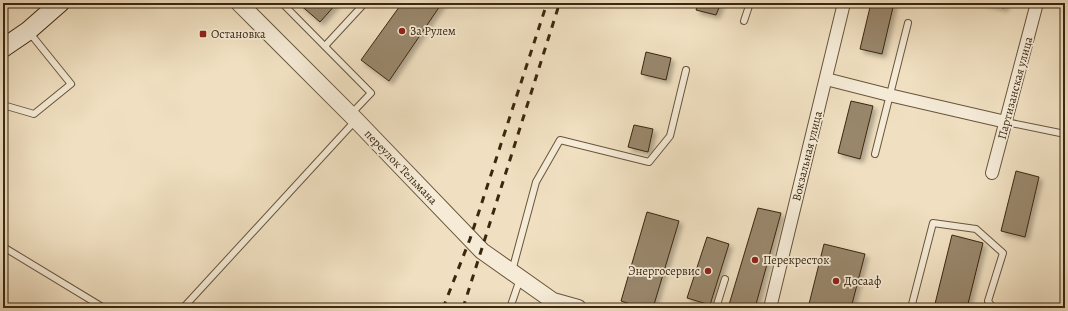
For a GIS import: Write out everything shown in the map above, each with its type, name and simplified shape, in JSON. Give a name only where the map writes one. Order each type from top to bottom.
[{"type":"main road","points":[[3,48],[28,31],[60,3]]},
{"type":"street","name":"переулок Тельмана","points":[[239,3],[482,251],[559,305],[578,308]]},
{"type":"street","name":"Вокзальная улица","points":[[770,308],[844,3]]},
{"type":"street","name":"Партизанская улица","points":[[992,173],[1037,3]]},
{"type":"street","points":[[826,79],[1006,122]]},
{"type":"lane","points":[[183,308],[353,118],[371,93],[282,3]]},
{"type":"lane","points":[[744,21],[750,3]]},
{"type":"lane","points":[[325,46],[362,6]]},
{"type":"lane","points":[[875,154],[908,23]]},
{"type":"lane","points":[[3,105],[34,114],[71,84],[28,31]]},
{"type":"lane","points":[[510,308],[536,182],[560,140],[649,162],[670,136],[686,70]]},
{"type":"lane","points":[[1006,122],[1065,134]]},
{"type":"lane","points":[[911,308],[933,223],[976,230],[1002,253],[988,301],[993,308]]},
{"type":"lane","points":[[5,248],[104,308]]},
{"type":"lane","points":[[716,308],[725,279]]},
{"type":"building","points":[[298,3],[337,3],[320,22]]},
{"type":"building","name":"За Рулем","points":[[402,3],[442,3],[389,81],[361,60]]},
{"type":"building","points":[[698,3],[721,3],[716,15],[696,10]]},
{"type":"building","points":[[871,3],[894,3],[882,54],[860,49]]},
{"type":"building","points":[[984,3],[1006,3],[1004,8]]},
{"type":"building","points":[[646,52],[671,58],[666,80],[641,74]]},
{"type":"building","points":[[851,101],[873,106],[860,159],[838,153]]},
{"type":"building","points":[[634,125],[653,129],[648,152],[628,147]]},
{"type":"building","points":[[1016,171],[1039,177],[1025,237],[1001,231]]},
{"type":"building","name":"Перекресток","points":[[758,208],[781,213],[755,308],[728,308]]},
{"type":"building","points":[[647,212],[679,221],[653,308],[643,308],[621,301]]},
{"type":"building","points":[[952,235],[983,243],[967,308],[934,308]]},
{"type":"building","name":"Энергосервис","points":[[707,237],[729,244],[710,305],[687,298]]},
{"type":"building","name":"Досааф","points":[[824,244],[865,254],[851,308],[808,308]]},
{"type":"railway","points":[[443,308],[470,239],[547,3]]},
{"type":"railway","points":[[463,308],[558,8],[561,3]]},
{"type":"place","name":"За Рулем","points":[[402,31]]},
{"type":"place","name":"Остановка","points":[[203,34]]},
{"type":"place","name":"Перекресток","points":[[755,260]]},
{"type":"place","name":"Энергосервис","points":[[708,271]]},
{"type":"place","name":"Досааф","points":[[836,281]]}]
